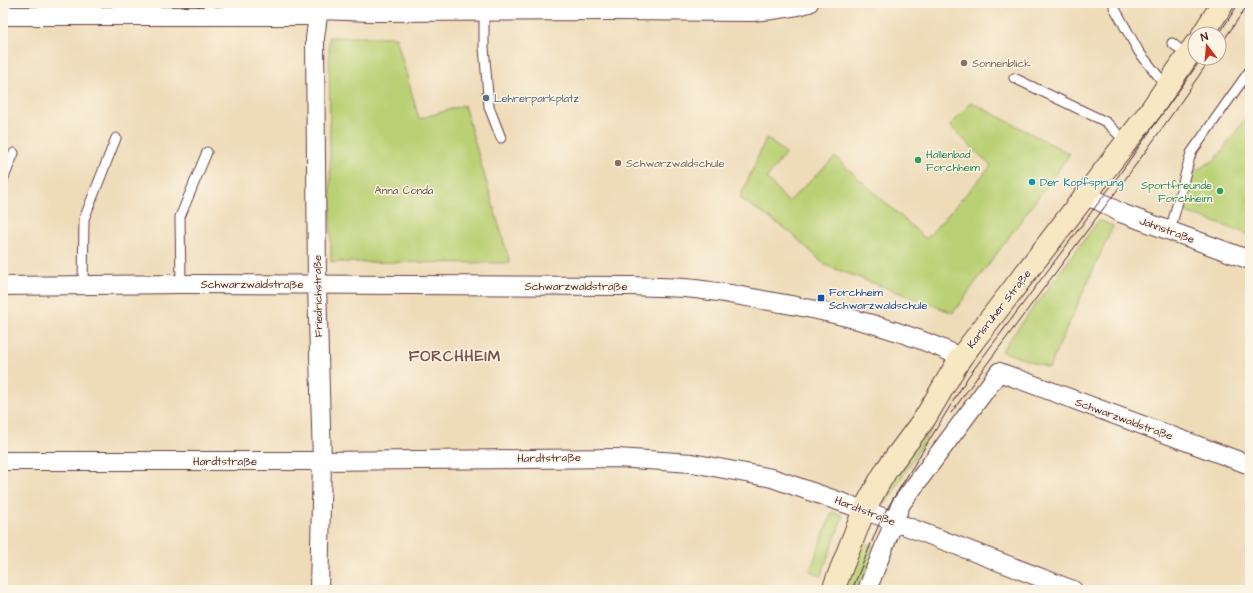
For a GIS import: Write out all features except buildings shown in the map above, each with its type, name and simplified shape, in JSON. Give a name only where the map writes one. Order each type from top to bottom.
[{"type":"street","points":[[10,12],[117,9],[208,9],[371,12],[461,8],[484,12],[572,7],[734,7],[773,10],[809,3]]},
{"type":"street","points":[[1207,26],[1223,3]]},
{"type":"street","name":"Friedrichstraße","points":[[319,590],[322,461],[315,38],[320,10]]},
{"type":"street","name":"Karlsruher Straße","points":[[833,590],[864,510],[887,468],[925,418],[961,357],[1151,110],[1167,87],[1185,48]]},
{"type":"street","name":"Jahnstraße","points":[[1085,196],[1099,201],[1121,213],[1250,260]]},
{"type":"street","name":"Schwarzwaldstraße","points":[[3,286],[318,284],[633,286],[686,288],[746,296],[802,306],[877,324],[961,357]]},
{"type":"street","name":"Schwarzwaldstraße","points":[[894,522],[902,504],[999,372],[1250,465]]},
{"type":"street","name":"Hardtstraße","points":[[3,461],[322,461],[617,458],[692,463],[772,478],[864,510],[1073,590]]},
{"type":"street","points":[[867,590],[894,522]]},
{"type":"lane","points":[[1114,7],[1139,52],[1167,87]]},
{"type":"lane","points":[[484,12],[484,47],[489,107],[500,138]]},
{"type":"lane","points":[[1170,231],[1191,153],[1250,70]]},
{"type":"lane","points":[[1014,78],[1106,122],[1126,142]]},
{"type":"lane","points":[[83,285],[84,219],[116,138]]},
{"type":"lane","points":[[181,284],[180,217],[207,152]]},
{"type":"lane","points":[[3,180],[14,153]]},
{"type":"green space","name":"Anna Conda","points":[[329,37],[396,37],[419,119],[464,105],[510,263],[331,262]]},
{"type":"green space","points":[[971,102],[1070,154],[953,313],[825,265],[791,233],[740,198],[766,138],[786,153],[767,178],[788,202],[835,157],[926,239],[991,166],[950,126]]},
{"type":"green space","name":"Sportfreunde Forchheim","points":[[1250,112],[1250,235],[1183,211],[1195,171],[1216,159]]},
{"type":"green space","points":[[1099,220],[1113,226],[1049,368],[1001,351]]},
{"type":"green space","points":[[975,348],[980,352],[964,374],[945,408],[885,505],[883,498],[884,487]]},
{"type":"green space","points":[[832,512],[843,516],[821,576],[810,571]]},
{"type":"green space","points":[[860,540],[877,548],[861,590],[841,590]]},
{"type":"tram line","points":[[1224,26],[1239,3]]},
{"type":"tram line","points":[[1227,35],[1249,3]]},
{"type":"tram line","points":[[852,590],[882,517],[968,377],[1114,182],[1196,66]]},
{"type":"tram line","points":[[951,413],[1115,193],[1205,66]]},
{"type":"place","name":"Sonnenblick","points":[[964,63]]},
{"type":"place","name":"Lehrerparkplatz","points":[[486,98]]},
{"type":"place","name":"Hallenbad Forchheim","points":[[918,160]]},
{"type":"place","name":"Schwarzwaldschule","points":[[618,163]]},
{"type":"place","name":"Der Kopfsprung","points":[[1032,182]]},
{"type":"place","name":"Sportfreunde Forchheim","points":[[1220,191]]},
{"type":"place","name":"Forchheim Schwarzwaldschule","points":[[821,298]]},
{"type":"district","name":"FORCHHEIM","points":[[455,356]]}]
